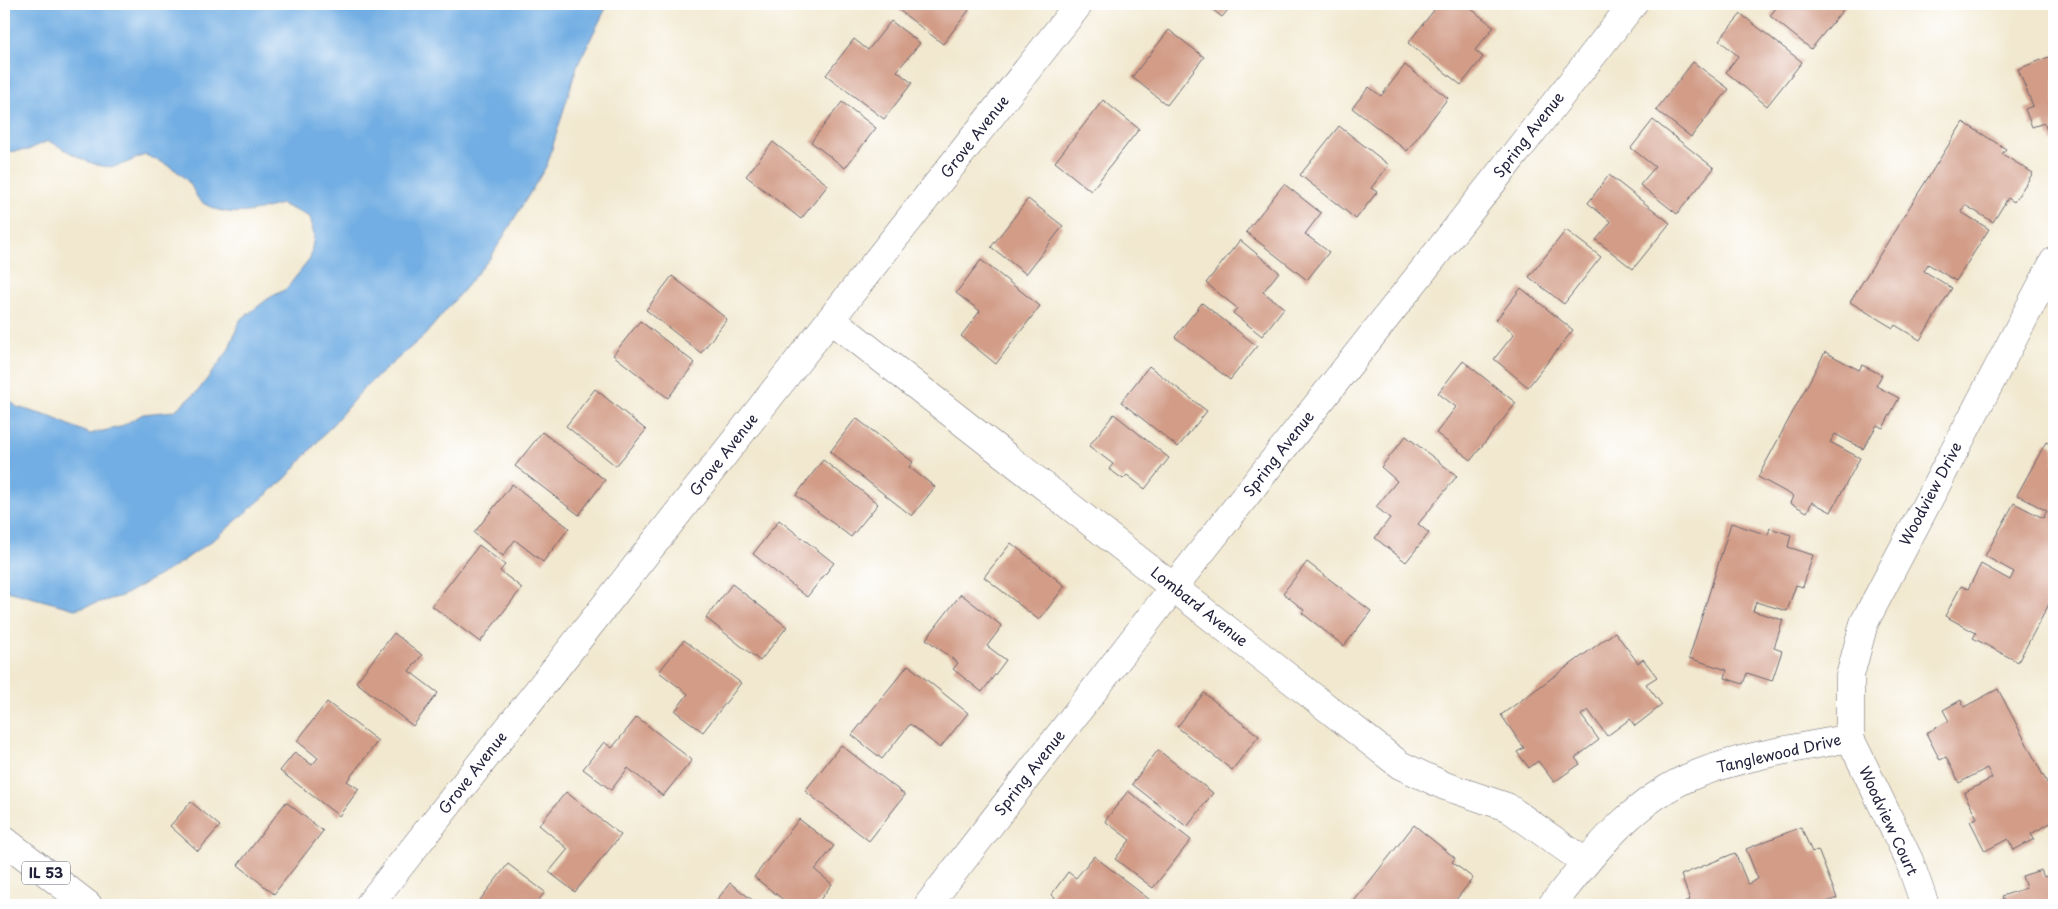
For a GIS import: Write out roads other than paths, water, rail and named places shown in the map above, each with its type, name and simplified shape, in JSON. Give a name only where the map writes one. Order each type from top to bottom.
[{"type":"street","name":"Grove Avenue","points":[[369,905],[1078,4]]},
{"type":"street","name":"Spring Avenue","points":[[928,905],[1173,588],[1633,4]]},
{"type":"street","name":"Woodview Drive","points":[[1850,738],[1850,676],[1864,623],[2054,261]]},
{"type":"street","name":"Lombard Avenue","points":[[831,319],[1400,765],[1444,786],[1507,808],[1585,862]]},
{"type":"street","name":"Tanglewood Drive","points":[[1552,905],[1585,862],[1616,828],[1638,809],[1668,788],[1697,774],[1750,758],[1850,738]]},
{"type":"street","name":"Woodview Court","points":[[1850,738],[1909,860],[1925,905]]},
{"type":"street","name":"IL 53","points":[[4,840],[88,905]]},
{"type":"water","points":[[4,4],[608,4],[577,66],[547,165],[491,257],[425,335],[365,387],[286,478],[216,538],[174,567],[122,596],[75,609],[4,590],[4,395],[17,407],[51,417],[90,434],[120,427],[143,414],[174,411],[198,391],[228,351],[240,320],[269,298],[286,289],[310,259],[314,236],[310,217],[281,204],[242,212],[222,211],[213,208],[199,200],[190,184],[176,170],[145,155],[120,165],[108,167],[90,162],[48,141],[28,150],[4,152]]}]
